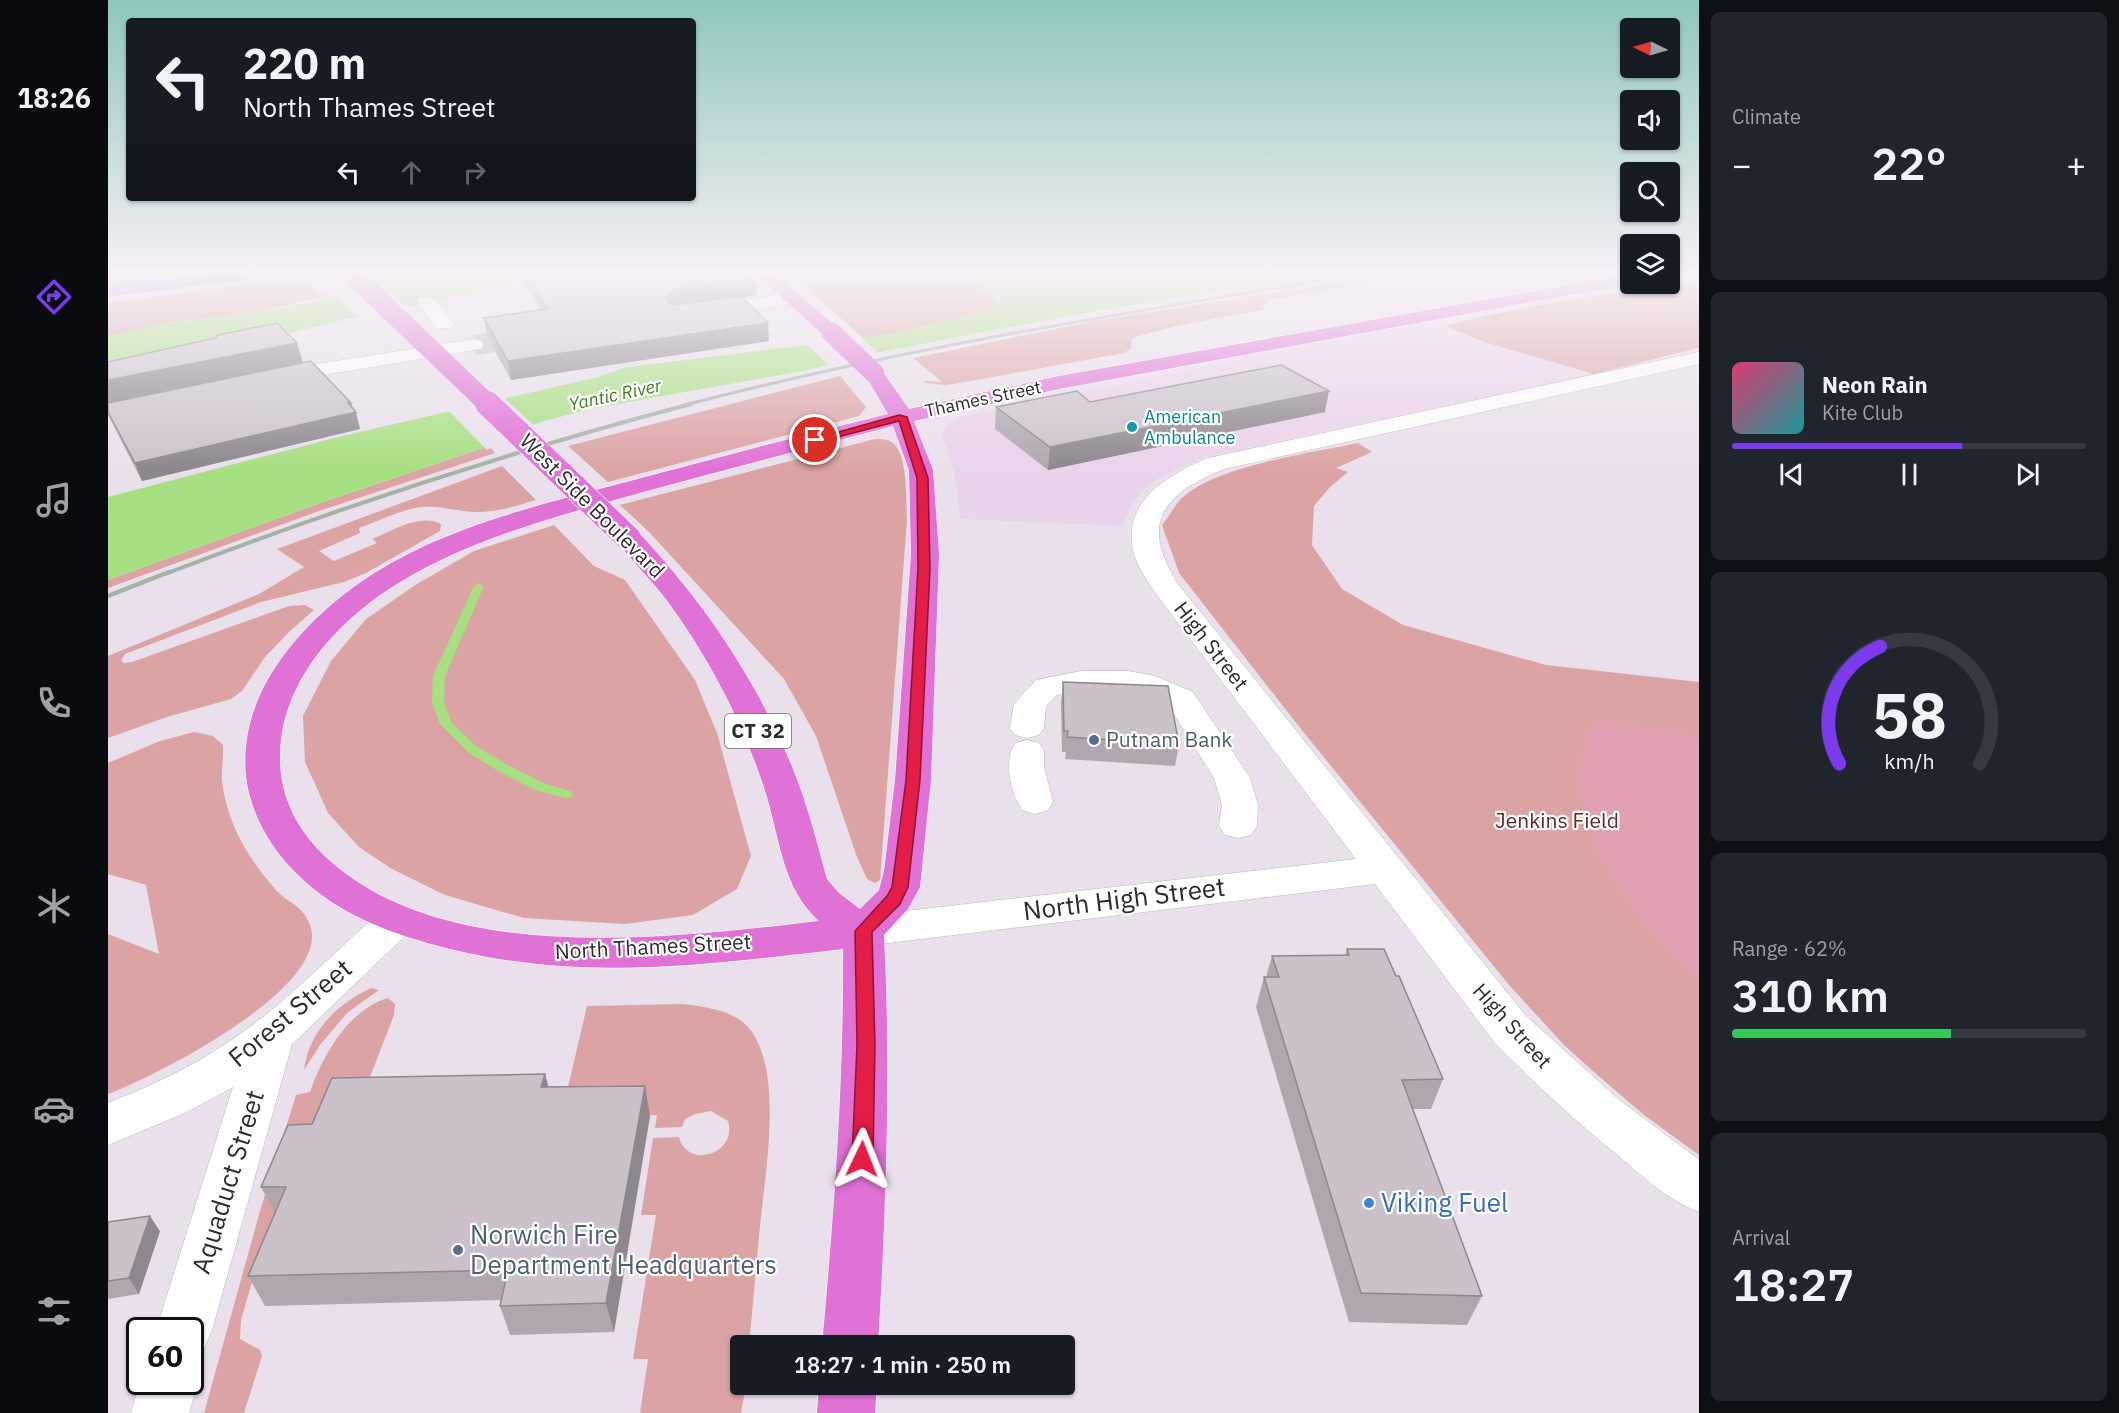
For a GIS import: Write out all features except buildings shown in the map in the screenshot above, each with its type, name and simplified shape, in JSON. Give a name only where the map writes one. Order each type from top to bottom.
[{"type":"main road","name":"West Side Boulevard","points":[[420,339],[628,538],[676,592],[738,689],[776,771],[808,880],[814,891],[828,908],[863,931]]},
{"type":"main road","points":[[838,339],[874,373],[895,403],[921,470],[925,512],[913,780],[900,887],[889,905],[863,931],[866,1079],[851,1335]]},
{"type":"main road","name":"Thames Street","points":[[902,417],[1011,392],[1302,339]]},
{"type":"main road","name":"North Thames Street","points":[[863,931],[670,950],[574,953],[522,951],[490,946],[398,919],[336,887],[292,846],[279,825],[266,790],[262,767],[263,742],[274,699],[291,668],[333,620],[371,589],[402,569],[488,530],[657,481],[902,417]]},
{"type":"main road","points":[[846,1413],[847,1395]]},
{"type":"street","points":[[253,381],[357,362],[474,345]]},
{"type":"street","name":"High Street","points":[[1699,358],[1206,467],[1177,482],[1161,494],[1150,508],[1144,532],[1145,544],[1156,575],[1510,1029],[1553,1072],[1652,1155],[1699,1189]]},
{"type":"street","points":[[1035,802],[1026,767],[1030,704],[1047,687],[1081,681],[1128,681],[1155,686],[1181,699],[1232,778],[1240,805],[1238,826]]},
{"type":"street","name":"North High Street","points":[[863,931],[1384,868]]},
{"type":"street","name":"Forest Street","points":[[108,1124],[161,1104],[218,1072],[272,1034],[398,919]]},
{"type":"street","name":"Aquaduct Street","points":[[188,1317],[272,1034]]},
{"type":"street","points":[[160,1413],[165,1395]]},
{"type":"shaded area","points":[[1342,339],[1477,339],[1594,374],[1204,457],[1164,475],[1145,488],[1132,503],[1123,526],[960,519],[955,472],[942,436],[947,424],[962,416]]},
{"type":"shaded area","points":[[1594,723],[1614,723],[1699,738],[1699,980],[1649,927],[1626,896],[1605,863],[1590,829],[1582,794],[1582,758]]},
{"type":"green space","points":[[1007,339],[1132,339],[1131,349],[1124,353],[947,385],[924,383],[925,381],[942,382],[913,358]]},
{"type":"green space","points":[[1477,339],[1699,339],[1699,348],[1594,374]]},
{"type":"green space","points":[[840,376],[866,407],[859,416],[608,482],[568,446]]},
{"type":"green space","points":[[875,439],[887,440],[898,449],[904,468],[907,519],[880,880],[875,883],[867,879],[857,857],[816,736],[784,679],[649,532],[620,505]]},
{"type":"green space","name":"Jenkins Field","points":[[1358,443],[1372,452],[1336,468],[1348,472],[1330,487],[1314,506],[1312,545],[1342,589],[1403,625],[1546,665],[1699,682],[1699,1155],[1644,1115],[1594,1072],[1564,1045],[1509,985],[1301,729],[1179,573],[1162,525],[1181,499],[1196,488],[1216,478],[1265,462]]},
{"type":"green space","points":[[489,446],[495,453],[319,511],[108,588],[108,580],[326,501]]},
{"type":"green space","points":[[502,466],[536,500],[491,511],[469,512],[421,507],[389,516],[359,528],[360,533],[319,551],[334,561],[377,543],[372,539],[415,522],[433,521],[441,524],[440,531],[366,573],[344,582],[261,602],[125,654],[121,661],[132,662],[289,606],[305,605],[314,610],[265,657],[242,691],[231,699],[167,717],[108,738],[108,656],[259,594],[304,567],[277,549]]},
{"type":"green space","points":[[554,525],[594,566],[625,580],[695,680],[717,733],[751,856],[737,889],[693,915],[625,924],[524,918],[445,895],[392,869],[359,847],[328,813],[305,762],[303,716],[331,661],[366,619],[417,584],[474,551]]},
{"type":"green space","points":[[194,732],[213,736],[223,745],[222,781],[234,826],[256,866],[276,890],[299,908],[307,918],[310,925],[310,949],[295,975],[268,1001],[235,1026],[162,1069],[108,1094],[108,934],[159,954],[146,885],[108,874],[108,763],[160,741]]},
{"type":"green space","points":[[371,988],[379,990],[347,1013],[320,1045],[304,1070],[307,1056],[318,1031],[347,1002]]},
{"type":"green space","points":[[388,998],[395,1004],[394,1015],[358,1108],[264,1241],[241,1320],[240,1339],[260,1350],[262,1356],[244,1413],[204,1413],[260,1211],[296,1095],[310,1092],[322,1063],[349,1023],[374,1004]]},
{"type":"green space","points":[[682,1004],[720,1011],[730,1014],[746,1025],[761,1051],[767,1074],[769,1099],[768,1154],[750,1335],[730,1335],[730,1395],[744,1395],[741,1413],[640,1413],[648,1359],[633,1359],[656,1215],[641,1215],[653,1138],[679,1137],[684,1147],[691,1153],[710,1154],[726,1142],[729,1133],[728,1121],[711,1111],[695,1114],[685,1119],[682,1127],[655,1128],[657,1115],[561,1117],[587,1006]]},
{"type":"water","points":[[108,339],[268,339],[108,379]]},
{"type":"water","name":"Yantic River","points":[[854,339],[947,339],[803,371],[594,408],[540,422],[489,446],[326,501],[108,580],[108,497],[334,438],[598,377],[622,368]]},
{"type":"pier","points":[[836,339],[862,339],[881,355],[831,367],[805,343]]},
{"type":"pier","points":[[502,396],[536,427],[487,450],[448,410]]},
{"type":"waterway","points":[[479,586],[439,676],[438,703],[446,724],[473,750],[505,769],[540,787],[566,794]]},
{"type":"tunnel","points":[[474,345],[515,339]]},
{"type":"railway","points":[[685,405],[854,365],[982,339]]},
{"type":"railway","points":[[165,574],[295,526],[425,482],[557,441],[691,404]]},
{"type":"railway","points":[[108,596],[169,572]]},
{"type":"place","name":"American Ambulance","points":[[1132,427]]},
{"type":"place","name":"Putnam Bank","points":[[1094,740]]},
{"type":"place","name":"Viking Fuel","points":[[1369,1203]]},
{"type":"place","name":"Norwich Fire Department Headquarters","points":[[458,1250]]},
{"type":"route","points":[[815,440],[902,417],[921,470],[925,512],[913,780],[903,871],[900,887],[894,899],[884,912],[863,931],[866,1079],[862,1159]]}]
